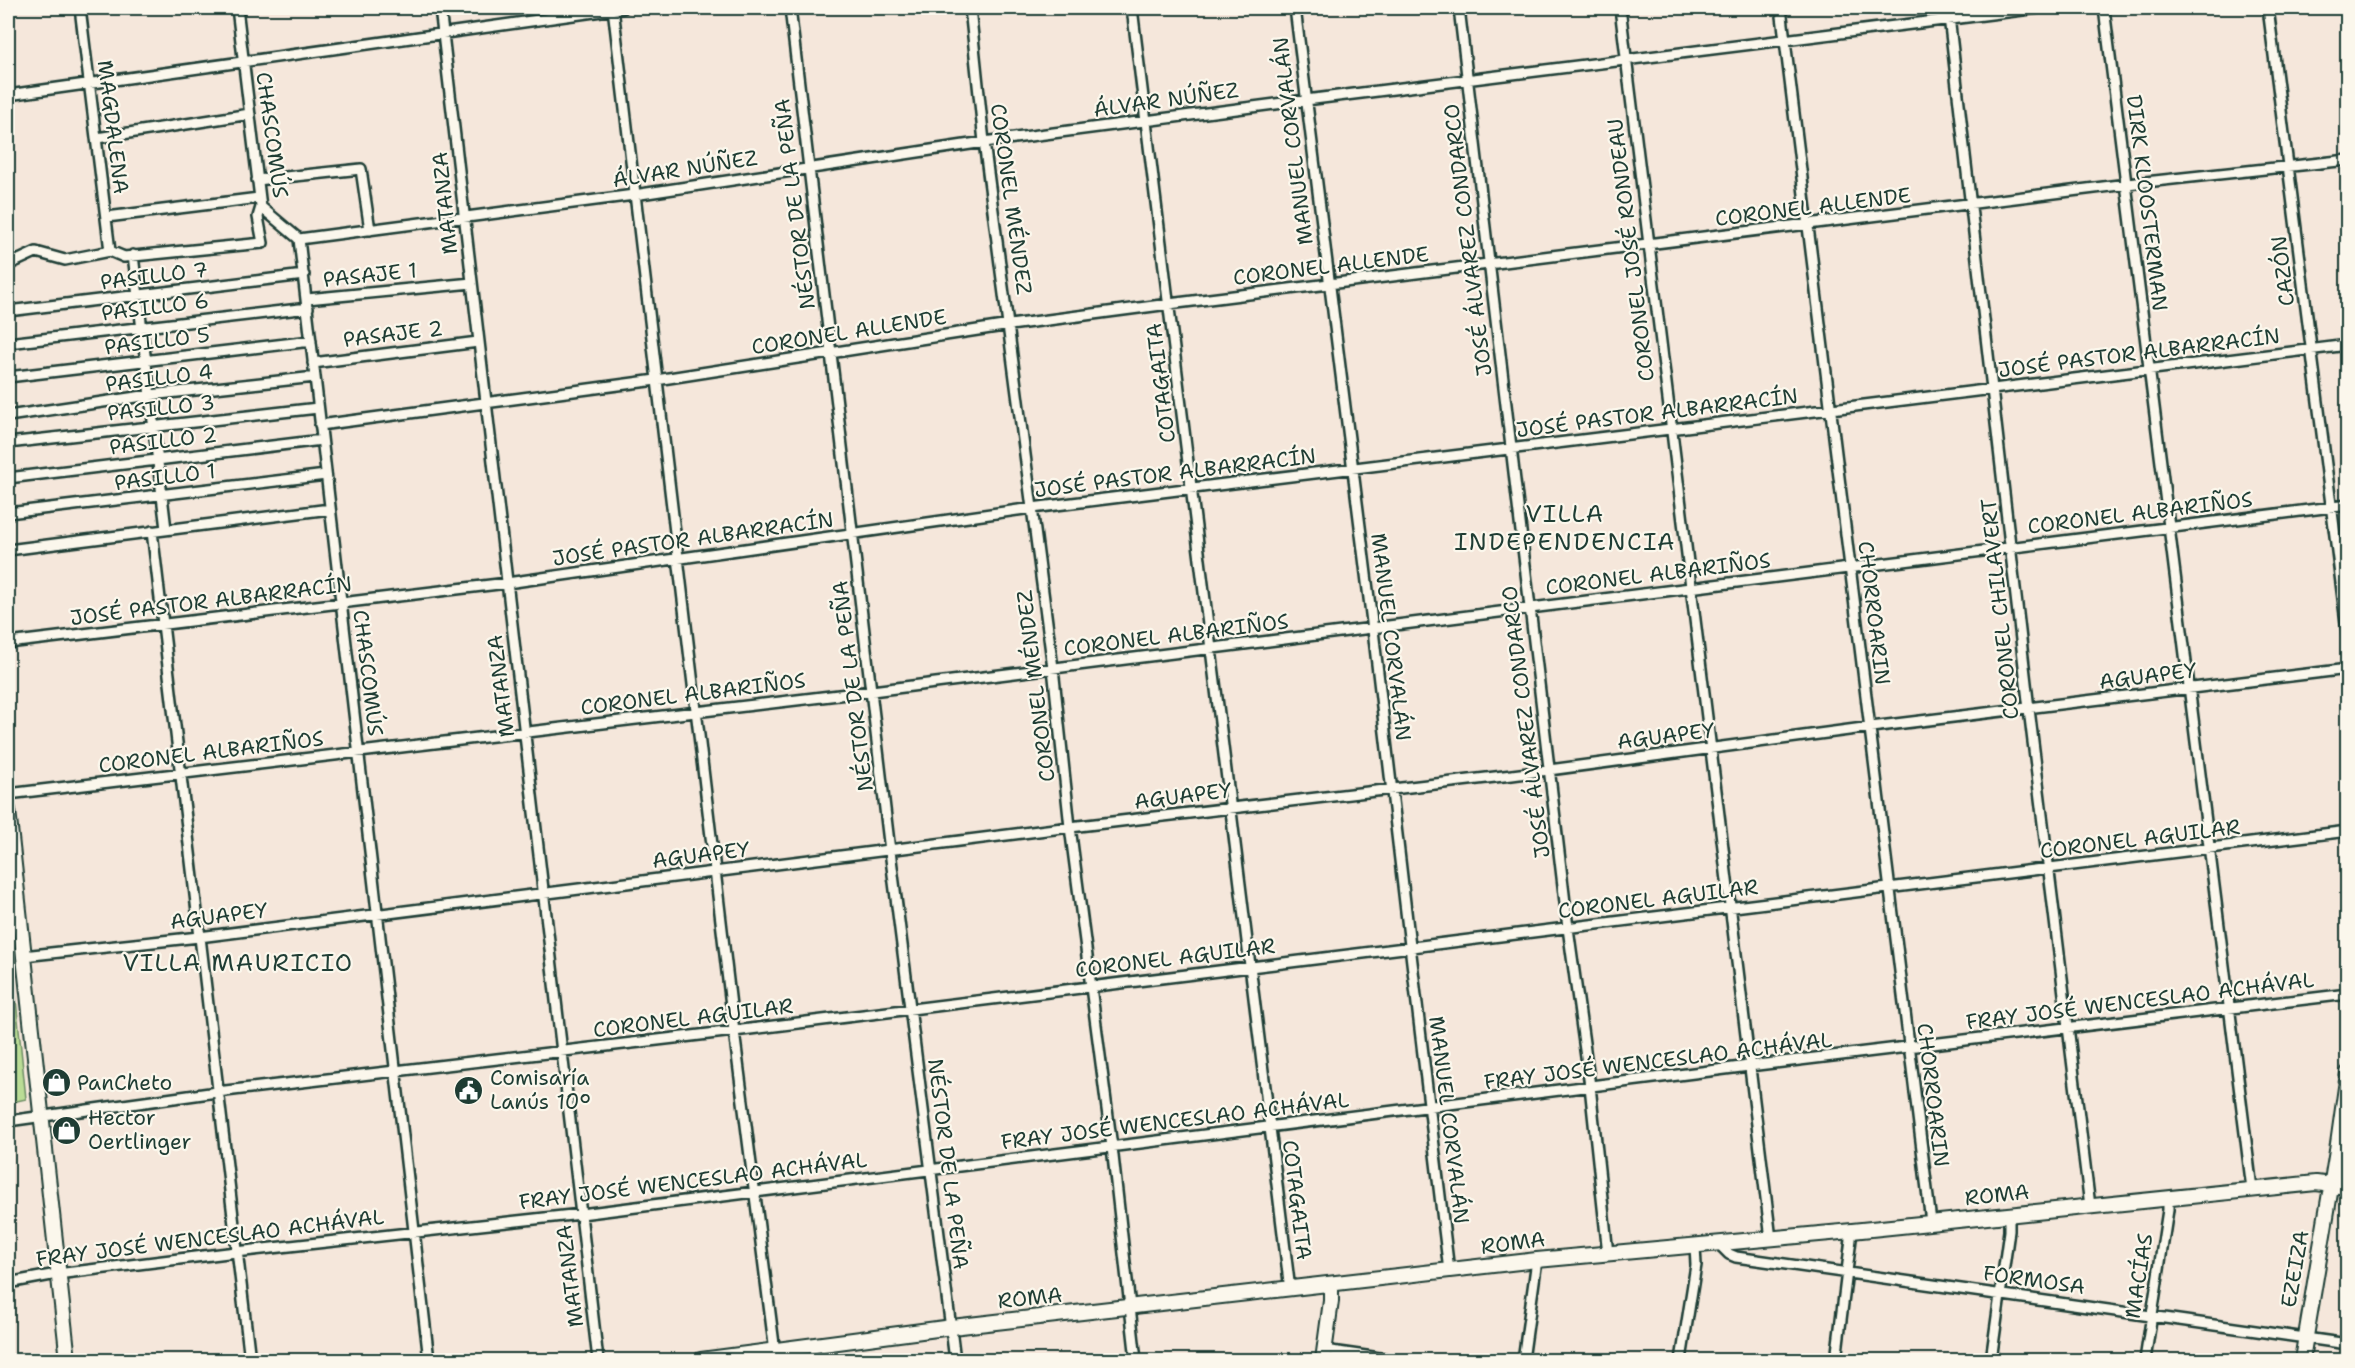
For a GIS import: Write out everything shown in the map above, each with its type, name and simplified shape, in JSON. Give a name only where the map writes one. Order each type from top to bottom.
[{"type":"street","name":"MAGDALENA","points":[[80,8],[110,251]]},
{"type":"street","name":"CHASCOMÚS","points":[[237,8],[260,202],[299,239],[429,1360]]},
{"type":"street","name":"MATANZA","points":[[440,8],[544,893],[560,1052],[598,1360]]},
{"type":"street","points":[[8,95],[616,8],[634,195],[734,1031],[776,1356]]},
{"type":"street","name":"NÉSTOR DE LA PEÑA","points":[[790,8],[929,1169],[956,1360]]},
{"type":"street","name":"CORONEL MÉNDEZ","points":[[970,8],[984,142],[1010,325],[1053,668],[1070,827],[1112,1147],[1136,1360]]},
{"type":"street","name":"COTAGAITA","points":[[1132,8],[1290,1290]]},
{"type":"street","name":"MANUEL CORVALÁN","points":[[1295,8],[1351,469],[1373,628],[1449,1271]]},
{"type":"street","name":"JOSÉ ÁLVAREZ CONDARCO","points":[[1459,8],[1568,928],[1590,1086],[1608,1254]]},
{"type":"street","name":"CORONEL JOSÉ RONDEAU","points":[[1620,8],[1771,1239]]},
{"type":"street","name":"CHORROARIN","points":[[1781,8],[1931,1222]]},
{"type":"street","name":"CORONEL CHILAVERT","points":[[1948,8],[2012,546],[2029,709],[2090,1206]]},
{"type":"street","name":"ÁLVAR NÚÑEZ","points":[[299,239],[634,195],[984,142],[1467,78],[2039,8]]},
{"type":"street","name":"DIRK KLOOSTERMAN","points":[[2104,8],[2253,1189]]},
{"type":"street","name":"CAZÓN","points":[[2268,8],[2348,638]]},
{"type":"street","points":[[97,138],[250,114]]},
{"type":"street","name":"CORONEL ALLENDE","points":[[320,425],[656,380],[1010,325],[1169,304],[1807,226],[2127,184],[2348,160]]},
{"type":"street","points":[[257,180],[361,168],[370,230]]},
{"type":"street","points":[[8,265],[36,252],[65,260],[110,251],[124,256],[263,243],[258,217],[260,202],[107,217]]},
{"type":"street","points":[[133,255],[166,529]]},
{"type":"street","name":"PASILLO 7","points":[[8,311],[304,275]]},
{"type":"street","name":"PASAJE 1","points":[[307,304],[472,283]]},
{"type":"street","name":"PASILLO 6","points":[[8,343],[307,304]]},
{"type":"street","name":"PASILLO 5","points":[[8,377],[310,341]]},
{"type":"street","name":"PASAJE 2","points":[[313,363],[478,342]]},
{"type":"street","name":"JOSÉ PASTOR ALBARRACÍN","points":[[8,643],[507,583],[1032,508],[2348,345]]},
{"type":"street","name":"PASILLO 4","points":[[8,416],[150,395],[315,377]]},
{"type":"street","name":"PASILLO 3","points":[[8,443],[318,408]]},
{"type":"street","name":"PASILLO 2","points":[[8,478],[322,440]]},
{"type":"street","name":"PASILLO 1","points":[[8,513],[326,475]]},
{"type":"street","name":"CORONEL ALBARIÑOS","points":[[8,794],[872,691],[1849,569],[2012,546],[2348,506]]},
{"type":"street","points":[[8,549],[330,509]]},
{"type":"street","points":[[152,531],[250,1360]]},
{"type":"street","name":"AGUAPEY","points":[[23,956],[199,937],[2348,669]]},
{"type":"street","points":[[8,810],[68,1360]]},
{"type":"street","name":"CORONEL AGUILAR","points":[[8,1121],[217,1092],[910,1010],[2348,831]]},
{"type":"street","name":"FRAY JOSÉ WENCESLAO ACHÁVAL","points":[[8,1283],[57,1274],[413,1231],[581,1214],[1749,1066],[2348,994]]},
{"type":"street","name":"EZEIZA","points":[[2302,1360],[2331,1184],[2342,1148],[2348,1074]]},
{"type":"street","name":"ROMA","points":[[701,1360],[776,1356],[952,1327],[1331,1286],[1537,1260],[1852,1231],[2316,1183],[2348,1187]]},
{"type":"street","name":"MACÍAS","points":[[2145,1360],[2168,1198]]},
{"type":"street","points":[[1991,1360],[2009,1231],[2009,1215]]},
{"type":"street","points":[[1836,1360],[1852,1231]]},
{"type":"street","name":"FORMOSA","points":[[1719,1244],[1729,1254],[1736,1257],[2348,1344]]},
{"type":"street","points":[[1681,1360],[1696,1265],[1695,1246]]},
{"type":"street","points":[[1523,1360],[1537,1260]]},
{"type":"street","points":[[1331,1286],[1323,1355],[1394,1360]]},
{"type":"green space","points":[[8,920],[26,1099],[8,1103]]},
{"type":"place","name":"PanCheto","points":[[56,1083]]},
{"type":"place","name":"Comisaría Lanús 10°","points":[[469,1090]]},
{"type":"place","name":"Hector Oertlinger","points":[[67,1130]]},
{"type":"district","name":"VILLA INDEPENDENCIA","points":[[1565,528]]},
{"type":"district","name":"VILLA MAURICIO","points":[[238,963]]}]
